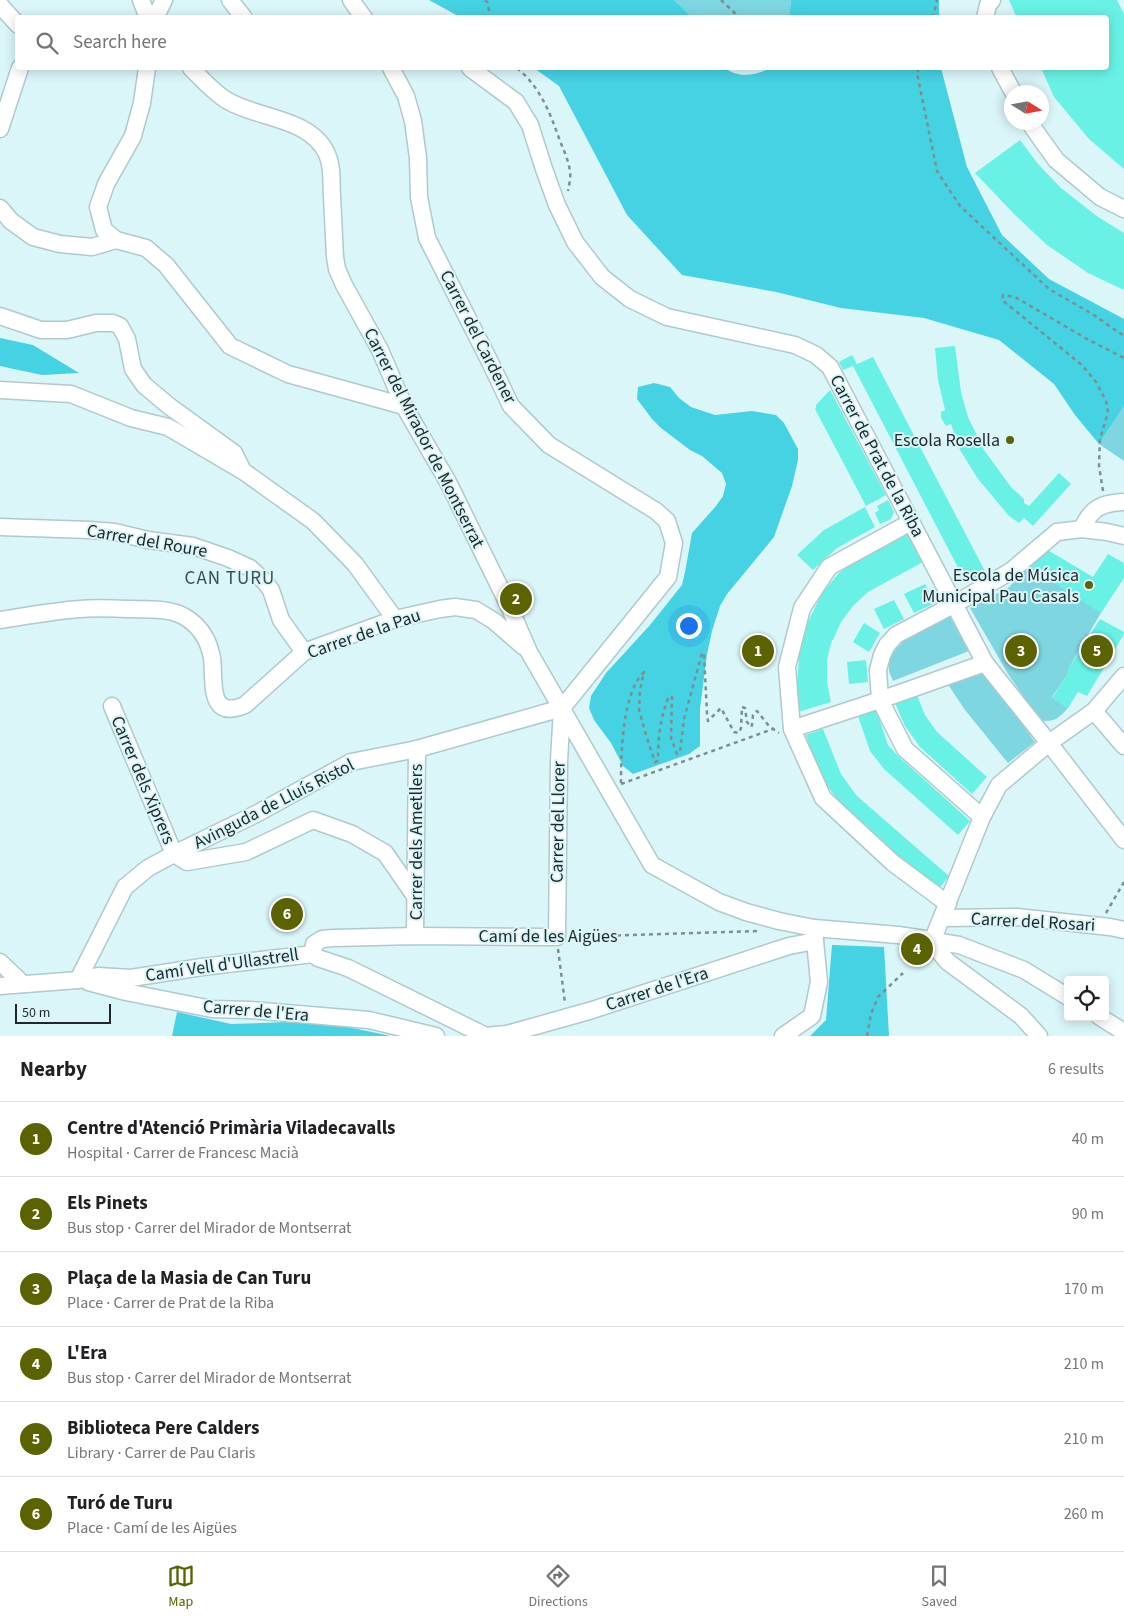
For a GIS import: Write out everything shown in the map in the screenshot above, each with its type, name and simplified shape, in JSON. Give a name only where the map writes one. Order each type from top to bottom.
[{"type":"street","points":[[141,0],[149,15]]},
{"type":"street","points":[[151,0],[151,15]]},
{"type":"street","points":[[153,15],[164,0]]},
{"type":"street","points":[[230,0],[242,15]]},
{"type":"street","points":[[351,0],[362,15]]},
{"type":"street","points":[[986,15],[988,5],[992,0]]},
{"type":"street","points":[[2,10],[15,22]]},
{"type":"street","points":[[0,129],[19,70]]},
{"type":"street","points":[[147,70],[142,103],[133,136],[106,184],[98,207],[104,230],[116,240],[146,248],[166,265],[230,346],[288,374],[404,406]]},
{"type":"street","name":"Carrer del Mirador de Montserrat","points":[[193,70],[228,101],[303,129],[314,136],[322,145],[331,170],[335,257],[337,269],[344,285],[380,350],[404,406],[448,482],[509,606],[529,652],[652,865],[720,902],[814,934],[898,935],[959,945],[1024,970],[1064,995]]},
{"type":"street","name":"Carrer del Cardener","points":[[392,70],[406,96],[413,121],[418,158],[419,197],[427,238],[511,406],[549,445],[656,511],[667,521],[674,543],[668,578],[562,708]]},
{"type":"street","name":"Carrer de Prat de la Riba","points":[[473,70],[516,102],[530,125],[557,205],[575,242],[602,277],[630,299],[667,318],[795,345],[816,355],[830,367],[985,663],[1124,840]]},
{"type":"street","points":[[1001,70],[1009,85]]},
{"type":"street","points":[[1035,130],[1056,160],[1100,197],[1124,209]]},
{"type":"street","points":[[0,208],[10,221],[33,237],[60,244],[92,247],[116,240]]},
{"type":"street","points":[[0,316],[41,330],[67,330],[96,323],[113,323],[120,326],[127,339],[133,369],[144,385],[169,406],[234,453],[243,471]]},
{"type":"street","points":[[0,390],[71,394],[131,418],[168,427],[243,471],[313,520],[355,564],[395,619]]},
{"type":"street","points":[[1082,529],[1087,518],[1095,509],[1103,505],[1124,502]]},
{"type":"street","points":[[1103,505],[1111,510],[1124,512]]},
{"type":"street","points":[[911,522],[829,567],[802,608],[787,667],[788,733],[823,798],[945,911]]},
{"type":"street","name":"Carrer del Roure","points":[[0,527],[115,532],[148,540],[193,546],[228,558],[250,568],[265,582],[271,590],[281,620],[304,652]]},
{"type":"street","points":[[982,817],[905,749],[880,700],[878,670],[887,645],[896,635],[955,604],[1011,571],[1057,532],[1082,529],[1124,536]]},
{"type":"street","name":"Carrer de la Pau","points":[[0,620],[81,609],[157,610],[178,614],[185,617],[204,635],[212,657],[216,702],[221,707],[228,709],[236,709],[245,705],[304,652],[395,619],[440,609],[466,607],[485,614],[529,652]]},
{"type":"street","points":[[788,733],[985,663]]},
{"type":"street","points":[[1039,1036],[1022,1016],[948,962],[934,941],[982,817],[999,785],[1049,743],[1094,711],[1124,676]]},
{"type":"street","name":"Carrer dels Xiprers","points":[[112,706],[174,854]]},
{"type":"street","name":"Avinguda de Lluís Ristol","points":[[78,980],[125,886],[148,868],[256,814],[351,762],[416,749],[562,708]]},
{"type":"street","name":"Carrer del Llorer","points":[[557,937],[559,761],[562,708]]},
{"type":"street","points":[[1094,711],[1124,746]]},
{"type":"street","name":"Carrer dels Ametllers","points":[[415,936],[416,749]]},
{"type":"street","points":[[174,854],[188,862],[246,852],[314,820],[352,834],[385,853],[415,896]]},
{"type":"street","name":"Carrer del Rosari","points":[[945,911],[1017,917],[1124,930]]},
{"type":"street","points":[[784,1036],[812,1016],[819,982],[814,934]]},
{"type":"street","name":"Carrer de l'Era","points":[[486,1036],[507,1034],[567,1017],[789,946],[814,934]]},
{"type":"street","name":"Camí de les Aigües","points":[[313,954],[314,944],[322,939],[415,936],[557,937]]},
{"type":"street","name":"Camí Vell d'Ullastrell","points":[[0,986],[78,980],[98,976],[131,978],[202,966],[313,954],[318,958],[348,968],[486,1036]]},
{"type":"street","points":[[0,962],[23,984]]},
{"type":"street","name":"Carrer de l'Era","points":[[78,980],[126,992],[212,1009],[250,1010],[369,1020],[436,1036]]},
{"type":"street","points":[[1106,1021],[1124,1032]]},
{"type":"path","points":[[485,0],[490,15]]},
{"type":"path","points":[[721,0],[737,15]]},
{"type":"path","points":[[934,15],[937,0]]},
{"type":"path","points":[[519,70],[530,79],[541,95],[568,164],[570,180],[567,196],[563,204],[557,205]]},
{"type":"path","points":[[919,70],[937,170],[960,206],[1049,289],[1094,315],[1124,336]]},
{"type":"path","points":[[1103,505],[1103,487],[1099,466],[1100,439],[1108,412],[1106,401],[1096,382],[1082,365],[1002,300],[1003,295],[1015,297],[1124,358]]},
{"type":"path","points":[[677,753],[680,752],[684,719],[702,653],[704,653],[708,720],[721,708],[734,732],[739,733],[742,707],[746,708],[747,722],[751,727],[753,715],[757,710],[772,729]]},
{"type":"path","points":[[621,784],[622,748],[630,698],[638,678],[644,672],[640,690],[639,710],[655,762],[660,769]]},
{"type":"path","points":[[656,761],[658,734],[669,696],[672,697],[672,738],[680,762]]},
{"type":"path","points":[[617,788],[621,784],[660,769],[772,729],[788,733]]},
{"type":"path","name":"Carrer del Rosari","points":[[1098,926],[1124,882]]},
{"type":"path","name":"Camí de les Aigües","points":[[557,937],[763,931]]},
{"type":"path","points":[[557,937],[567,1017]]},
{"type":"path","points":[[867,1036],[871,1014],[878,997],[903,973]]},
{"type":"shaded area","points":[[429,0],[674,0],[690,15],[456,15]]},
{"type":"shaded area","points":[[674,0],[791,0],[789,15],[690,15]]},
{"type":"shaded area","points":[[791,0],[939,0],[939,15],[789,15]]},
{"type":"shaded area","points":[[537,70],[728,70],[741,75],[747,75],[767,70],[942,70],[967,167],[1002,235],[1049,279],[1124,319],[1124,406],[1099,444],[1075,415],[1054,384],[999,340],[924,318],[841,308],[776,292],[682,275],[627,215],[559,86]]},
{"type":"shaded area","points":[[0,338],[33,345],[79,373],[42,375],[0,366]]},
{"type":"shaded area","points":[[654,383],[670,387],[679,398],[691,407],[715,415],[752,411],[776,415],[784,423],[798,449],[798,460],[792,486],[774,537],[727,594],[720,606],[707,654],[700,709],[700,746],[689,754],[633,774],[623,766],[611,743],[594,720],[589,708],[591,696],[606,673],[650,625],[682,585],[692,533],[723,496],[726,484],[722,473],[702,456],[690,450],[661,428],[637,399],[638,387]]},
{"type":"shaded area","points":[[1124,406],[1124,461],[1099,444]]},
{"type":"shaded area","points":[[1029,567],[1102,611],[1069,668],[1068,674],[1052,697],[1068,708],[1059,717],[1049,721],[1040,720],[1008,674],[970,608],[1009,587]]},
{"type":"shaded area","points":[[949,615],[969,651],[893,681],[889,670],[890,660],[895,651],[902,643],[921,629]]},
{"type":"shaded area","points":[[984,671],[1035,742],[1008,763],[965,710],[947,683]]},
{"type":"shaded area","points":[[832,945],[884,947],[889,1036],[810,1036],[826,1020]]},
{"type":"shaded area","points":[[177,1012],[231,1024],[319,1021],[391,1036],[172,1036]]},
{"type":"building","points":[[1009,0],[1117,0],[1124,14],[1124,169],[1089,139],[1054,97],[1042,70],[1109,70],[1109,15],[1016,15]]},
{"type":"building","points":[[1020,140],[1038,164],[1061,188],[1098,217],[1124,233],[1124,290],[1088,273],[1047,245],[975,173]]},
{"type":"building","points":[[955,346],[961,392],[968,417],[984,450],[1011,487],[1024,499],[1024,503],[1029,506],[1059,473],[1071,484],[1033,526],[1024,518],[1019,523],[1009,516],[978,479],[960,450],[951,424],[946,426],[941,418],[941,412],[945,410],[938,380],[935,348]]},
{"type":"building","points":[[852,355],[857,364],[873,357],[986,573],[966,583],[853,366],[843,370],[839,362]]},
{"type":"building","points":[[830,390],[886,495],[866,506],[815,409],[816,405]]},
{"type":"building","points":[[888,500],[894,512],[891,519],[880,524],[875,513],[879,510],[877,506]]},
{"type":"building","points":[[865,507],[875,527],[837,548],[813,570],[797,555],[824,530]]},
{"type":"building","points":[[910,532],[925,561],[868,592],[853,606],[841,622],[832,640],[827,660],[827,682],[831,702],[798,712],[797,686],[800,644],[803,632],[821,595],[838,574],[850,565]]},
{"type":"building","name":"Escola de Música Municipal Pau Casals","points":[[1046,549],[1093,577],[1108,554],[1124,563],[1124,578],[1101,613],[1029,567]]},
{"type":"building","points":[[925,584],[935,603],[914,613],[904,594]]},
{"type":"building","points":[[894,600],[904,619],[884,629],[874,609]]},
{"type":"building","points":[[1100,619],[1124,632],[1124,634],[1087,696],[1078,692],[1068,708],[1052,698]]},
{"type":"building","points":[[864,623],[880,633],[869,652],[853,642]]},
{"type":"building","points":[[866,660],[868,682],[849,684],[847,662]]},
{"type":"building","points":[[917,695],[925,715],[937,732],[987,777],[972,794],[920,747],[905,726],[895,703]]},
{"type":"building","points":[[876,709],[888,745],[970,821],[958,835],[884,769],[870,751],[858,716]]},
{"type":"building","points":[[823,729],[841,774],[857,796],[949,876],[938,890],[853,817],[824,781],[820,769],[818,770],[806,735]]},
{"type":"place","name":"Escola Rosella","points":[[1010,440]]},
{"type":"place","name":"Escola de Música Municipal Pau Casals","points":[[1089,585]]},
{"type":"place","name":"Els Pinets","points":[[516,599]]},
{"type":"place","name":"Centre d'Atenció Primària Viladecavalls","points":[[758,651]]},
{"type":"place","name":"Plaça de la Masia de Can Turu","points":[[1021,651]]},
{"type":"place","name":"Biblioteca Pere Calders","points":[[1097,651]]},
{"type":"place","name":"Turó de Turu","points":[[287,914]]},
{"type":"place","name":"L'Era","points":[[917,949]]},
{"type":"district","name":"CAN TURU","points":[[230,578]]}]
